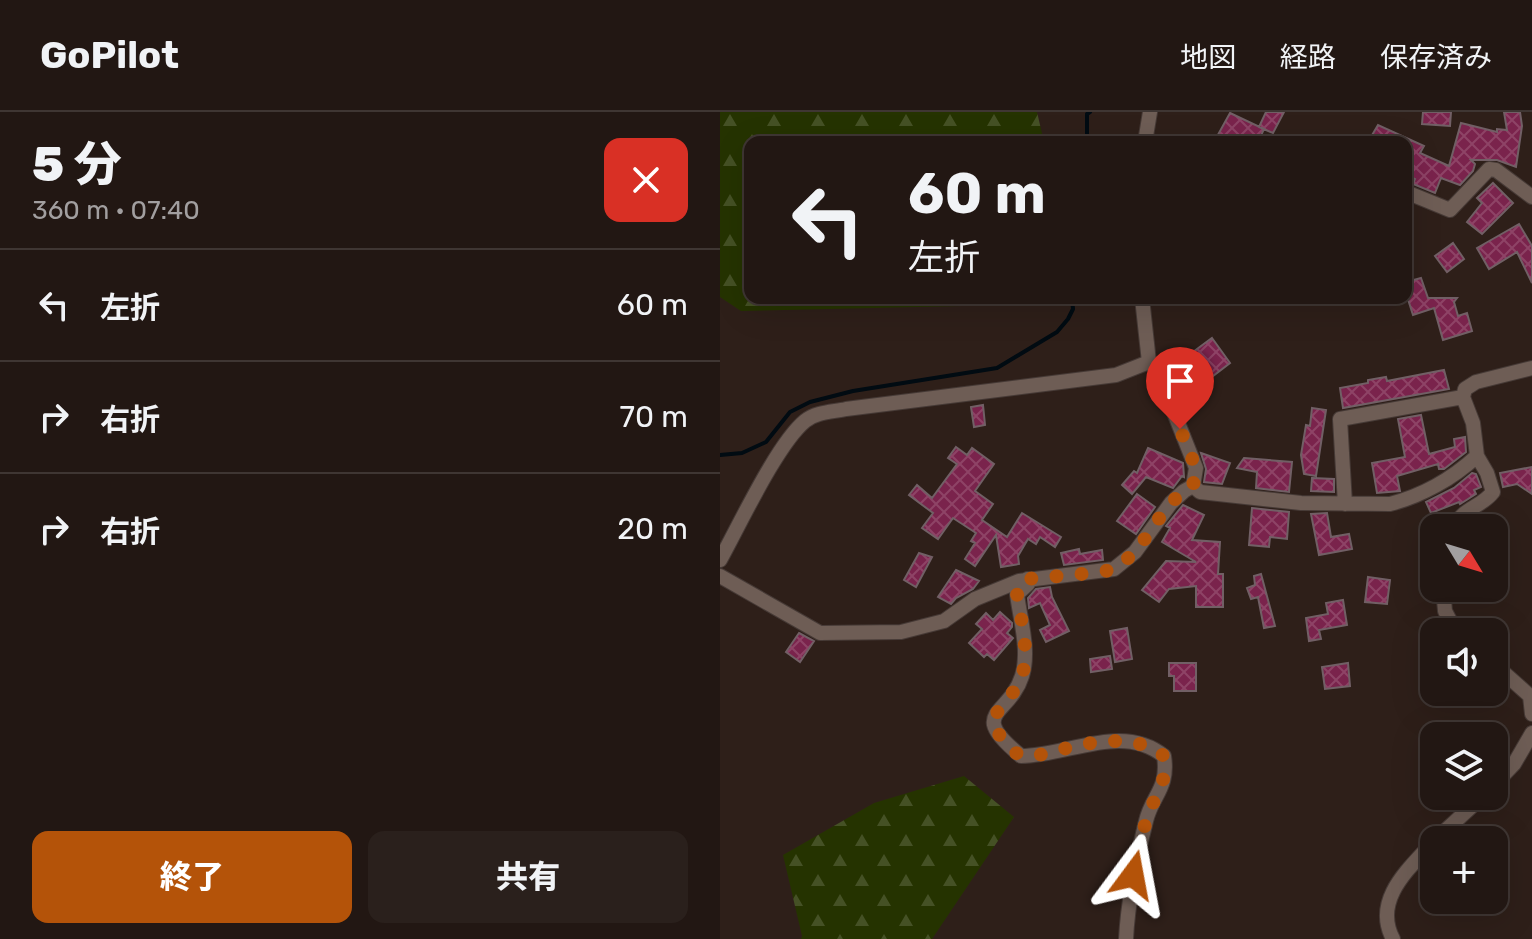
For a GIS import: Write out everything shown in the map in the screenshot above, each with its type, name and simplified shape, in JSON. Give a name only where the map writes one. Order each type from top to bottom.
[{"type":"street","points":[[1146,136],[1150,112]]},
{"type":"street","points":[[1412,194],[1450,210],[1489,169],[1496,170],[1532,197]]},
{"type":"street","points":[[1143,304],[1149,362],[1157,370],[1196,468],[1193,486]]},
{"type":"street","points":[[720,560],[783,449],[807,419],[846,409],[1116,375],[1149,362]]},
{"type":"street","points":[[1463,514],[1488,499],[1493,492],[1477,456],[1473,423],[1463,397],[1465,389],[1476,382],[1532,368]]},
{"type":"street","points":[[1345,504],[1340,419],[1463,397]]},
{"type":"street","points":[[1193,486],[1200,492],[1232,497],[1390,504],[1410,499],[1461,470],[1477,456]]},
{"type":"street","points":[[720,576],[826,634],[901,632],[944,621],[975,599],[1027,579],[1114,569],[1135,552],[1171,503],[1193,486]]},
{"type":"street","points":[[1027,579],[1028,584],[1017,594],[1025,652],[1023,673],[1018,686],[995,712],[993,723],[996,731],[1021,756],[1035,756],[1106,741],[1154,748],[1164,756],[1163,782],[1147,816],[1128,898],[1126,939]]},
{"type":"street","points":[[1508,676],[1530,696],[1532,714]]},
{"type":"street","points":[[1508,770],[1532,733]]},
{"type":"street","points":[[1450,826],[1467,810]]},
{"type":"street","points":[[1393,939],[1387,928],[1386,912],[1391,892],[1420,857]]},
{"type":"green space","points":[[720,112],[1037,112],[1043,136],[744,136],[744,304],[966,304],[741,311],[720,297]]},
{"type":"green space","points":[[964,776],[1014,817],[932,939],[801,939],[783,855],[874,803]]},
{"type":"building","points":[[1266,112],[1284,112],[1273,133],[1259,127]]},
{"type":"building","points":[[1423,112],[1451,112],[1450,126],[1422,124]]},
{"type":"building","points":[[1504,112],[1520,112],[1522,126],[1516,167],[1497,160],[1471,160],[1475,164],[1473,171],[1460,185],[1441,178],[1435,193],[1413,184],[1412,141],[1424,146],[1420,153],[1449,166],[1461,123],[1497,132],[1497,129],[1507,130]]},
{"type":"building","points":[[1230,113],[1264,129],[1261,136],[1217,136]]},
{"type":"building","points":[[1378,125],[1402,136],[1372,136]]},
{"type":"building","points":[[1493,183],[1513,203],[1482,234],[1467,222],[1482,203],[1477,198]]},
{"type":"building","points":[[1519,224],[1532,246],[1532,283],[1517,252],[1489,269],[1477,248]]},
{"type":"building","points":[[1453,243],[1464,259],[1447,272],[1435,256]]},
{"type":"building","points":[[1421,278],[1428,298],[1457,298],[1454,302],[1458,316],[1467,313],[1472,331],[1443,340],[1434,308],[1413,315],[1410,304],[1412,304],[1412,280]]},
{"type":"building","points":[[1212,338],[1230,363],[1213,376],[1208,369],[1202,373],[1189,355]]},
{"type":"building","points":[[1444,370],[1449,389],[1343,408],[1340,388],[1368,383],[1368,380],[1386,377],[1387,381]]},
{"type":"building","points":[[983,405],[985,425],[974,427],[971,407]]},
{"type":"building","points":[[1312,408],[1326,410],[1316,476],[1304,474],[1301,455]]},
{"type":"building","points":[[1421,415],[1429,454],[1455,447],[1454,439],[1465,437],[1466,452],[1444,469],[1439,469],[1438,464],[1397,476],[1400,491],[1377,493],[1372,463],[1405,457],[1398,419]]},
{"type":"building","points":[[956,447],[967,455],[972,448],[994,464],[975,491],[993,504],[982,520],[1007,537],[1022,513],[1061,537],[1055,547],[1040,537],[1036,544],[1028,539],[1018,556],[1019,564],[1001,567],[996,535],[975,566],[965,559],[975,543],[971,541],[976,533],[953,518],[938,539],[922,528],[933,513],[909,495],[917,485],[932,498],[957,464],[948,458]]},
{"type":"building","points":[[1148,448],[1183,463],[1184,477],[1173,488],[1146,477],[1132,494],[1122,485],[1134,471],[1137,473]]},
{"type":"building","points":[[1201,453],[1230,463],[1222,484],[1204,482],[1206,469]]},
{"type":"building","points":[[1244,458],[1292,462],[1289,492],[1256,488],[1257,472],[1237,468]]},
{"type":"building","points":[[1532,467],[1532,494],[1517,484],[1503,487],[1500,473]]},
{"type":"building","points":[[1472,473],[1476,474],[1481,487],[1474,490],[1476,494],[1460,504],[1431,513],[1426,502],[1454,488]]},
{"type":"building","points":[[1312,478],[1334,479],[1334,492],[1311,491]]},
{"type":"building","points":[[1137,494],[1155,507],[1136,534],[1117,521]]},
{"type":"building","points":[[1183,505],[1204,515],[1192,540],[1220,542],[1218,574],[1223,574],[1223,607],[1196,607],[1196,586],[1169,589],[1159,602],[1142,590],[1166,561],[1196,562],[1162,542],[1170,528],[1166,526]]},
{"type":"building","points":[[1252,508],[1289,512],[1287,539],[1270,537],[1269,547],[1249,545]]},
{"type":"building","points":[[1327,513],[1331,537],[1349,534],[1352,549],[1319,555],[1311,514]]},
{"type":"building","points":[[1079,549],[1080,554],[1102,550],[1103,560],[1064,565],[1061,553]]},
{"type":"building","points":[[919,553],[932,557],[916,587],[904,580]]},
{"type":"building","points":[[956,570],[979,581],[951,604],[938,597]]},
{"type":"building","points":[[1261,574],[1275,626],[1264,628],[1258,597],[1251,599],[1247,588],[1255,585],[1254,576]]},
{"type":"building","points":[[1368,577],[1390,580],[1387,604],[1365,602]]},
{"type":"building","points":[[1050,587],[1069,631],[1046,642],[1040,630],[1050,625],[1040,603],[1029,608],[1028,598],[1036,589]]},
{"type":"building","points":[[1343,600],[1347,625],[1319,630],[1321,639],[1309,641],[1306,618],[1328,614],[1326,603]]},
{"type":"building","points":[[1000,612],[1012,623],[1007,633],[1013,638],[994,660],[987,654],[984,657],[969,643],[982,629],[976,624],[986,613],[993,620]]},
{"type":"building","points":[[1127,628],[1132,659],[1115,662],[1110,631]]},
{"type":"building","points":[[799,633],[814,641],[800,662],[786,652]]},
{"type":"building","points":[[1110,656],[1112,669],[1091,672],[1090,659]]},
{"type":"building","points":[[1169,663],[1196,663],[1196,691],[1174,691],[1174,676],[1169,676]]},
{"type":"building","points":[[1348,663],[1350,686],[1325,689],[1322,667]]},
{"type":"waterway","points":[[1087,136],[1087,114],[1090,112]]},
{"type":"waterway","points":[[720,455],[742,453],[766,442],[790,412],[810,402],[853,391],[997,368],[1057,332],[1068,319],[1073,304]]},
{"type":"route","points":[[1133,875],[1147,816],[1163,782],[1166,767],[1164,756],[1154,748],[1106,741],[1035,756],[1021,756],[1007,744],[993,723],[995,712],[1018,686],[1023,673],[1025,652],[1017,594],[1028,584],[1027,579],[1102,572],[1114,569],[1135,552],[1171,503],[1193,486],[1196,468],[1180,429]]}]
